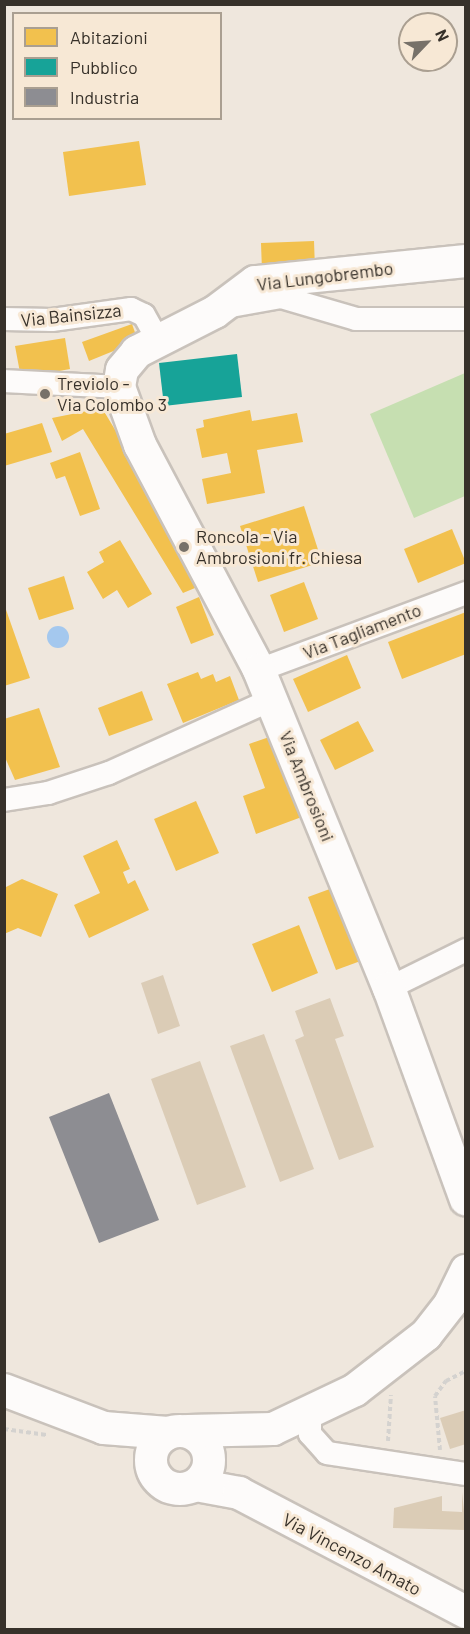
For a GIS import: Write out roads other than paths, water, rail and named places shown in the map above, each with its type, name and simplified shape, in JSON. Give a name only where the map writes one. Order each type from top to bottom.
[{"type":"street","name":"Via Lungobrembo","points":[[118,387],[129,359],[158,340],[215,312],[260,280],[465,261]]},
{"type":"street","points":[[215,312],[274,297],[356,319],[465,319]]},
{"type":"street","name":"Via Bainsizza","points":[[4,319],[52,320],[131,309],[144,315],[158,340]]},
{"type":"street","points":[[4,381],[118,387]]},
{"type":"street","name":"Via Ambrosioni","points":[[118,387],[142,450],[259,670],[389,988],[465,1199]]},
{"type":"street","name":"Via Tagliamento","points":[[259,670],[465,593]]},
{"type":"street","points":[[4,800],[48,793],[109,773],[271,700]]},
{"type":"street","points":[[389,988],[465,950]]},
{"type":"street","points":[[152,1467],[154,1447],[200,1449],[273,1429],[310,1413],[366,1383],[409,1351],[444,1313],[465,1271]]},
{"type":"street","name":"Via Vincenzo Amato","points":[[4,1390],[104,1428],[200,1449],[239,1493],[465,1612]]},
{"type":"street","points":[[310,1413],[310,1434],[327,1454],[441,1458],[465,1474]]},
{"type":"street","name":"Via Vincenzo Amato","points":[[104,1428],[152,1467],[170,1487],[200,1449]]},
{"type":"water","points":[[58,626],[66,629],[69,637],[66,645],[58,648],[50,645],[47,637],[50,629]]},
{"type":"place","name":"Treviolo - Via Colombo 3","points":[[45,394]]},
{"type":"place","name":"Roncola - Via Ambrosioni fr. Chiesa","points":[[184,547]]}]
